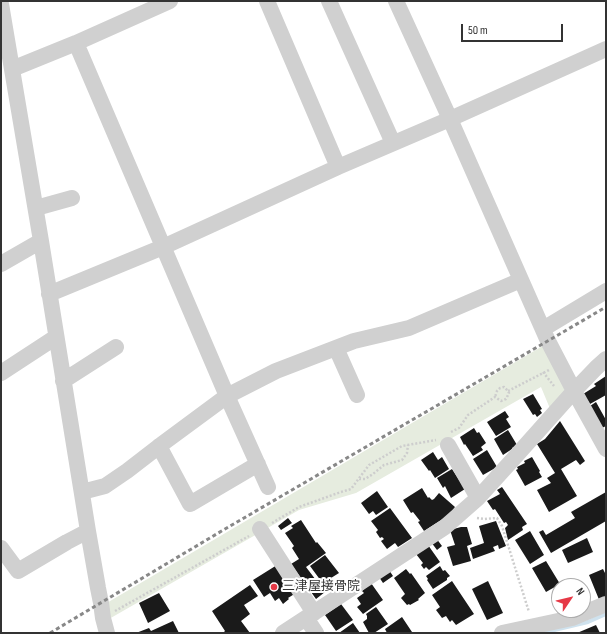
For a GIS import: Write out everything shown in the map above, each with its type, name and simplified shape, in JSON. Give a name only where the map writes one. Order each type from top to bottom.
[{"type":"street","points":[[9,78],[76,43],[170,1]]},
{"type":"street","points":[[267,1],[338,167]]},
{"type":"street","points":[[330,1],[393,143]]},
{"type":"street","points":[[396,1],[543,329],[574,391],[606,449]]},
{"type":"street","points":[[1,4],[9,78],[36,208],[88,531],[105,626]]},
{"type":"street","points":[[76,43],[227,396],[268,487]]},
{"type":"street","points":[[49,294],[163,247],[338,167],[450,119],[606,49]]},
{"type":"street","points":[[36,208],[72,198]]},
{"type":"street","points":[[1,264],[41,241]]},
{"type":"street","points":[[82,492],[105,486],[227,396],[276,372],[354,341],[409,328],[521,280]]},
{"type":"street","points":[[543,329],[606,291]]},
{"type":"street","points":[[1,373],[56,336]]},
{"type":"street","points":[[64,381],[116,347]]},
{"type":"street","points":[[336,348],[357,395]]},
{"type":"street","points":[[283,633],[445,527],[464,511],[478,498],[574,391],[596,368],[606,360]]},
{"type":"street","points":[[445,439],[478,498]]},
{"type":"street","points":[[159,446],[190,504],[258,464]]},
{"type":"street","points":[[260,530],[310,615],[316,633]]},
{"type":"street","points":[[1,548],[18,571],[88,531]]},
{"type":"street","points":[[502,633],[572,618],[606,604]]},
{"type":"path","points":[[105,626],[299,507],[340,492],[351,490],[369,465],[402,446],[445,439],[458,428],[468,415],[495,397],[500,388],[508,390],[560,364]]},
{"type":"path","points":[[495,397],[501,401],[506,399],[509,394],[508,390]]},
{"type":"path","points":[[359,479],[365,480],[384,465],[402,460],[407,453],[408,445]]},
{"type":"path","points":[[464,511],[475,517],[484,519],[497,518],[502,526],[533,626]]},
{"type":"shaded area","points":[[546,344],[569,393],[551,411],[541,387],[356,493],[299,510],[109,619],[105,604]]},
{"type":"building","points":[[606,376],[606,395],[590,404],[583,394],[596,386],[594,384]]},
{"type":"building","points":[[533,394],[542,409],[540,410],[542,413],[537,417],[535,414],[533,415],[523,399]]},
{"type":"building","points":[[596,402],[606,420],[606,426],[602,428],[590,406]]},
{"type":"building","points":[[505,411],[509,417],[506,419],[511,427],[496,436],[487,422]]},
{"type":"building","points":[[560,421],[585,461],[580,465],[576,460],[561,469],[577,496],[549,512],[537,490],[551,483],[547,478],[555,473],[537,444],[545,439]]},
{"type":"building","points":[[474,428],[477,433],[479,432],[486,443],[481,447],[483,450],[473,456],[465,444],[464,445],[460,437]]},
{"type":"building","points":[[508,430],[517,445],[503,455],[494,439]]},
{"type":"building","points":[[487,450],[497,467],[483,475],[473,459]]},
{"type":"building","points":[[433,452],[438,460],[442,457],[449,469],[435,478],[421,460]]},
{"type":"building","points":[[532,457],[542,477],[525,486],[516,470],[518,469],[517,467],[525,463],[524,461]]},
{"type":"building","points":[[452,469],[465,489],[451,498],[445,486],[443,488],[437,478]]},
{"type":"building","points":[[502,487],[527,524],[522,527],[523,530],[508,540],[505,528],[508,525],[506,522],[504,523],[495,509],[493,510],[487,501],[500,494],[497,490]]},
{"type":"building","points":[[422,488],[428,498],[429,497],[432,500],[439,493],[455,507],[449,515],[424,531],[418,522],[420,521],[413,512],[411,513],[403,500]]},
{"type":"building","points":[[377,491],[388,507],[376,515],[373,511],[369,514],[361,503]]},
{"type":"building","points":[[606,492],[606,521],[551,553],[539,532],[543,530],[546,535],[575,518],[571,512]]},
{"type":"building","points":[[390,508],[412,538],[398,547],[395,543],[387,549],[381,541],[384,539],[382,537],[380,538],[376,532],[378,530],[371,521]]},
{"type":"building","points":[[288,518],[292,523],[281,530],[278,526]]},
{"type":"building","points":[[301,520],[316,543],[317,542],[326,553],[306,567],[325,592],[316,599],[291,564],[299,559],[292,548],[294,546],[285,533],[293,528],[291,526]]},
{"type":"building","points":[[496,521],[506,546],[499,549],[498,545],[493,547],[495,551],[473,559],[470,548],[484,543],[479,526]]},
{"type":"building","points":[[467,527],[472,544],[467,546],[471,561],[453,566],[447,547],[455,545],[450,530]]},
{"type":"building","points":[[530,531],[544,555],[530,564],[515,540]]},
{"type":"building","points":[[436,538],[442,546],[437,550],[431,542]]},
{"type":"building","points":[[587,538],[593,552],[568,563],[562,550]]},
{"type":"building","points":[[428,545],[440,562],[429,570],[426,567],[424,569],[421,565],[423,563],[416,554]]},
{"type":"building","points":[[325,555],[339,573],[324,585],[310,566]]},
{"type":"building","points":[[546,561],[556,578],[551,578],[551,589],[546,592],[532,568]]},
{"type":"building","name":"三津屋接骨院","points":[[277,565],[296,593],[288,598],[289,599],[283,604],[279,598],[275,601],[270,593],[264,597],[253,580]]},
{"type":"building","points":[[440,566],[443,571],[445,570],[450,576],[447,580],[433,589],[426,576]]},
{"type":"building","points":[[406,569],[410,574],[411,573],[425,593],[418,599],[419,600],[410,605],[407,605],[401,598],[405,594],[394,578]]},
{"type":"building","points":[[603,569],[606,575],[606,599],[600,602],[589,575]]},
{"type":"building","points":[[389,570],[393,576],[383,583],[379,577]]},
{"type":"building","points":[[452,581],[474,614],[456,625],[452,620],[450,622],[446,616],[442,618],[436,610],[440,607],[432,595]]},
{"type":"building","points":[[488,581],[503,613],[487,620],[472,589]]},
{"type":"building","points":[[371,583],[383,600],[363,614],[357,607],[361,604],[357,598],[364,593],[362,591]]},
{"type":"building","points":[[250,585],[258,596],[244,605],[250,614],[241,621],[250,633],[223,633],[225,631],[212,611]]},
{"type":"building","points":[[159,593],[170,611],[148,623],[139,603]]},
{"type":"building","points":[[341,604],[353,620],[336,631],[325,615]]},
{"type":"building","points":[[376,607],[388,624],[374,633],[369,633],[363,622],[367,619],[366,614]]},
{"type":"building","points":[[402,617],[412,632],[387,633],[385,629]]},
{"type":"building","points":[[173,621],[179,633],[136,633],[149,628],[151,631]]},
{"type":"building","points":[[353,623],[360,633],[339,633]]},
{"type":"building","points":[[596,625],[600,633],[577,633]]},
{"type":"waterway","points":[[542,633],[588,622],[606,614]]},
{"type":"railway","points":[[50,633],[225,529],[606,307]]},
{"type":"place","name":"三津屋接骨院","points":[[274,587]]}]
